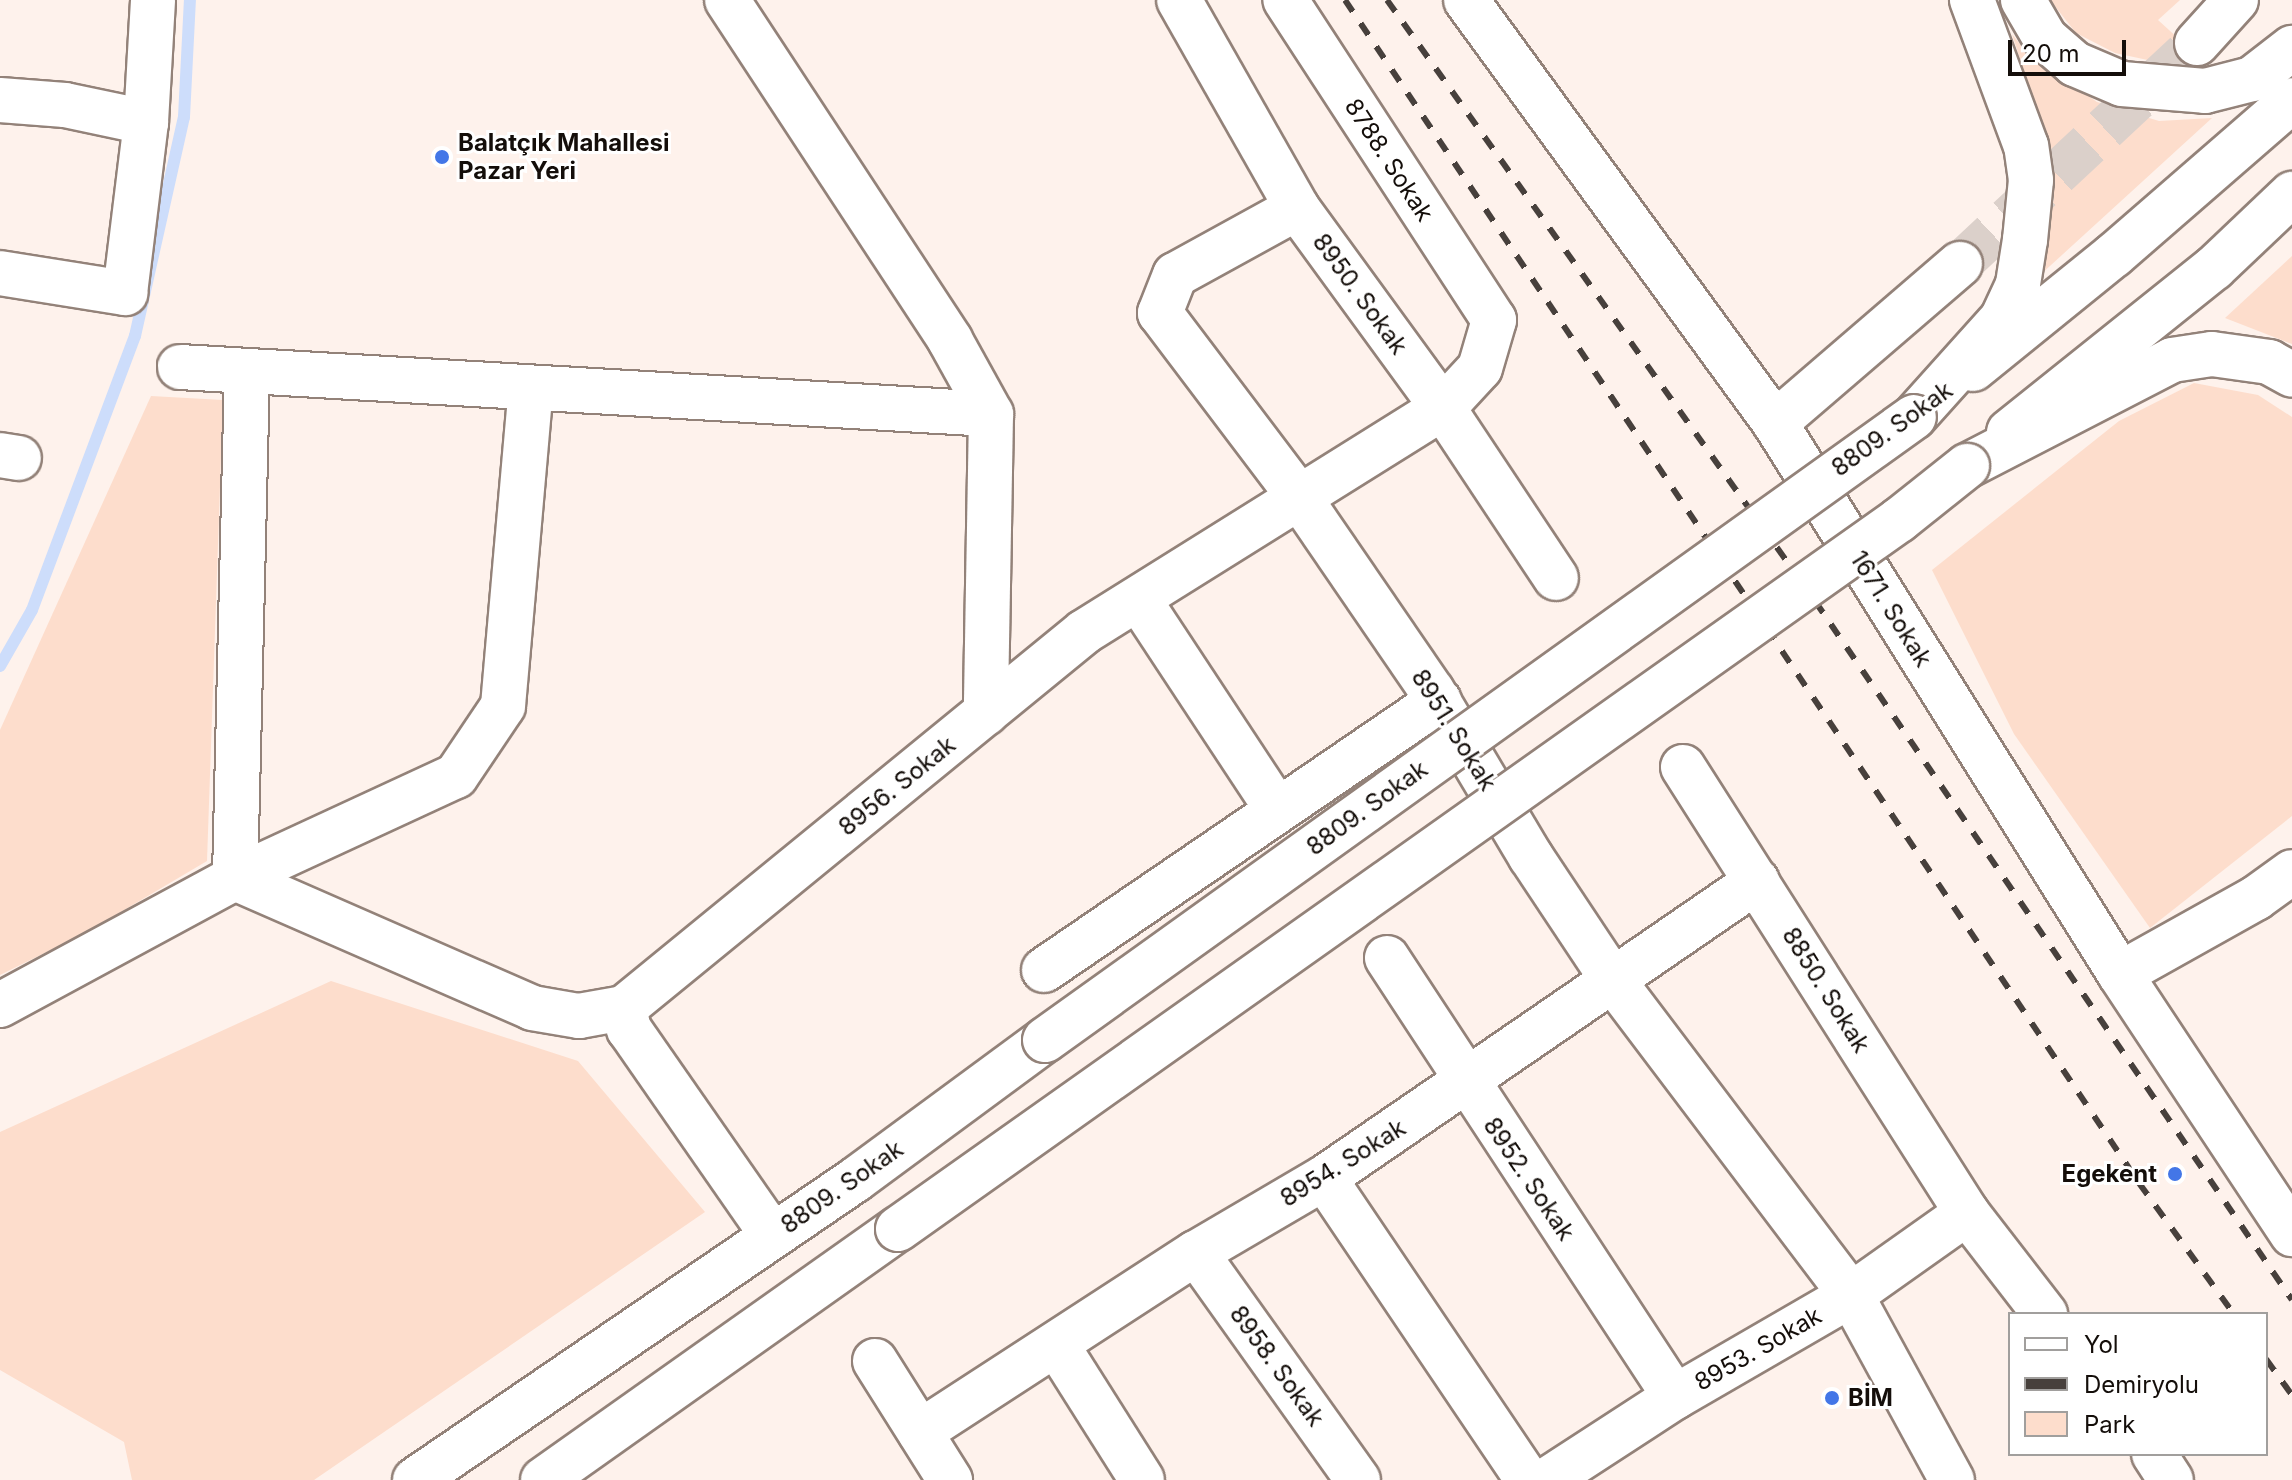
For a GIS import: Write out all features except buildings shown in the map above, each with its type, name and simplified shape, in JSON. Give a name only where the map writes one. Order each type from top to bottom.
[{"type":"main road","points":[[0,273],[125,293],[146,122],[153,0]]},
{"type":"main road","points":[[727,0],[950,340],[991,414],[986,713]]},
{"type":"main road","name":"8950. Sokak","points":[[1179,0],[1297,208],[1443,408],[1556,578]]},
{"type":"main road","name":"8788. Sokak","points":[[1285,0],[1494,320]]},
{"type":"main road","name":"1671. Sokak","points":[[1466,0],[1775,423],[2120,974],[2292,1234]]},
{"type":"main road","points":[[1914,417],[2002,319],[2018,284],[2025,240],[2031,180],[2026,146],[1972,0]]},
{"type":"main road","points":[[2023,0],[2045,38],[2065,55],[2122,84],[2205,91],[2252,79],[2292,48]]},
{"type":"main road","points":[[2197,43],[2236,0]]},
{"type":"main road","points":[[0,100],[65,105],[146,122]]},
{"type":"main road","name":"8809. Sokak","points":[[415,1480],[855,1180],[1914,417],[2114,255],[2292,100]]},
{"type":"main road","points":[[543,1480],[1899,520],[2214,268],[2292,194]]},
{"type":"main road","name":"8951. Sokak","points":[[1297,208],[1175,275],[1160,313],[1299,497],[1439,701],[1531,857],[1612,979],[1851,1295],[1952,1480]]},
{"type":"main road","points":[[1775,423],[1960,264]]},
{"type":"main road","name":"8956. Sokak","points":[[235,878],[532,1008],[579,1016],[624,1008],[1084,632],[1443,408],[1480,368],[1494,320]]},
{"type":"main road","points":[[1967,466],[2172,360],[2212,354],[2269,362],[2292,375]]},
{"type":"main road","points":[[180,367],[991,414]]},
{"type":"main road","points":[[235,878],[247,372]]},
{"type":"main road","points":[[0,1005],[235,878],[456,776],[478,749],[503,706],[531,389]]},
{"type":"main road","points":[[1139,600],[1277,809]]},
{"type":"main road","points":[[1044,970],[1439,701]]},
{"type":"main road","name":"8850. Sokak","points":[[1683,767],[1967,1213],[2043,1312]]},
{"type":"main road","points":[[2120,974],[2274,905],[2292,872]]},
{"type":"main road","name":"8954. Sokak","points":[[920,1432],[1058,1347],[1196,1253],[1324,1178],[1757,881]]},
{"type":"main road","name":"8952. Sokak","points":[[1387,958],[1466,1083],[1675,1397]]},
{"type":"main road","points":[[624,1008],[629,1029],[772,1235]]},
{"type":"main road","points":[[1324,1178],[1528,1480]]},
{"type":"main road","name":"8953. Sokak","points":[[1547,1480],[1675,1397],[1851,1295],[1967,1213]]},
{"type":"main road","name":"8958. Sokak","points":[[1196,1253],[1358,1480]]},
{"type":"main road","points":[[1058,1347],[1142,1480]]},
{"type":"main road","points":[[875,1361],[950,1480]]},
{"type":"main road","points":[[2155,1456],[2171,1480]]},
{"type":"green space","points":[[2050,0],[2180,0],[2158,20],[2180,40],[2157,62],[2115,53],[2076,33]]},
{"type":"green space","points":[[2012,34],[2027,53],[2097,102],[2159,121],[2212,118],[2039,276],[2054,198],[2052,159]]},
{"type":"green space","points":[[2292,256],[2292,344],[2225,318]]},
{"type":"green space","points":[[2194,383],[2258,395],[2292,417],[2292,816],[2150,928],[2014,734],[1932,570],[2119,421]]},
{"type":"green space","points":[[151,396],[223,400],[207,861],[87,932],[0,975],[0,730]]},
{"type":"green space","points":[[331,981],[578,1061],[705,1212],[314,1480],[132,1480],[124,1442],[0,1370],[0,1132]]},
{"type":"waterway","points":[[0,666],[32,610],[135,336],[184,117],[190,0]]},
{"type":"tunnel","points":[[1960,264],[2197,43]]},
{"type":"railway","points":[[1345,0],[2139,1183],[2233,1312]]},
{"type":"railway","points":[[1387,0],[1815,601],[2292,1300]]},
{"type":"railway","points":[[2268,1362],[2292,1395]]},
{"type":"place","name":"Balatçık Mahallesi Pazar Yeri","points":[[442,157]]},
{"type":"place","name":"Egekent","points":[[2175,1174]]},
{"type":"place","name":"BİM","points":[[1832,1398]]}]
